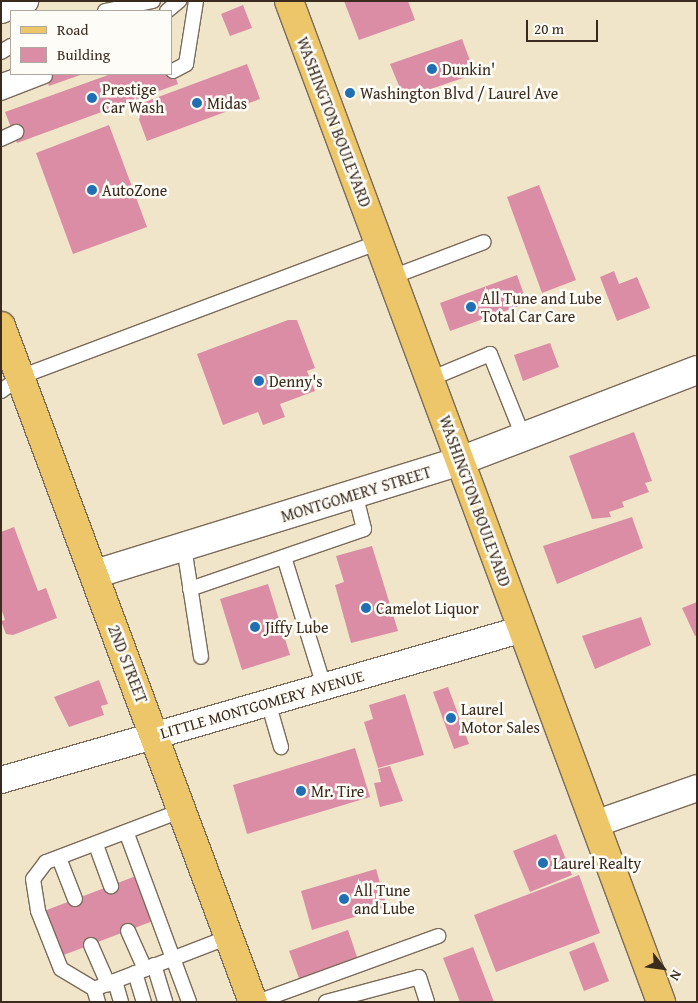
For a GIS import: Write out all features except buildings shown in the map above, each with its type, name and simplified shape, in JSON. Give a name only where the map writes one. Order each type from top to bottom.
[{"type":"main road","name":"WASHINGTON BOULEVARD","points":[[289,1],[661,1002]]},
{"type":"main road","name":"2ND STREET","points":[[1,326],[11,384],[95,574],[253,1002]]},
{"type":"street","points":[[1,10],[25,1]]},
{"type":"street","name":"MONTGOMERY STREET","points":[[95,574],[460,461],[697,370]]},
{"type":"street","name":"LITTLE MONTGOMERY AVENUE","points":[[1,780],[523,629]]},
{"type":"street","points":[[595,824],[697,788]]},
{"type":"lane","points":[[110,10],[153,1]]},
{"type":"lane","points":[[168,10],[179,1]]},
{"type":"lane","points":[[173,71],[186,64],[196,1]]},
{"type":"lane","points":[[1,80],[17,75]]},
{"type":"lane","points":[[1,93],[45,76]]},
{"type":"lane","points":[[1,139],[16,132]]},
{"type":"lane","points":[[11,384],[379,242]]},
{"type":"lane","points":[[392,276],[484,242]]},
{"type":"lane","points":[[430,379],[490,354],[523,436]]},
{"type":"lane","points":[[190,589],[364,529],[355,494]]},
{"type":"lane","points":[[184,547],[201,656]]},
{"type":"lane","points":[[284,557],[324,686]]},
{"type":"lane","points":[[268,702],[281,747]]},
{"type":"lane","points":[[183,810],[127,834],[46,862],[33,879],[38,911],[61,969],[96,996],[111,983],[229,937]]},
{"type":"lane","points":[[127,834],[189,1002]]},
{"type":"lane","points":[[96,845],[111,886]]},
{"type":"lane","points":[[59,858],[76,899]]},
{"type":"lane","points":[[128,931],[144,969],[165,1002]]},
{"type":"lane","points":[[257,1002],[438,936]]},
{"type":"lane","points":[[91,945],[121,1002]]},
{"type":"lane","points":[[144,969],[144,1002]]},
{"type":"lane","points":[[326,1002],[419,977],[427,1002]]},
{"type":"place","name":"Dunkin'","points":[[432,69]]},
{"type":"place","name":"Washington Blvd / Laurel Ave","points":[[350,93]]},
{"type":"place","name":"Prestige Car Wash","points":[[92,98]]},
{"type":"place","name":"Midas","points":[[197,103]]},
{"type":"place","name":"AutoZone","points":[[92,190]]},
{"type":"place","name":"All Tune and Lube Total Car Care","points":[[471,307]]},
{"type":"place","name":"Denny's","points":[[259,381]]},
{"type":"place","name":"Camelot Liquor","points":[[366,608]]},
{"type":"place","name":"Jiffy Lube","points":[[255,627]]},
{"type":"place","name":"Laurel Motor Sales","points":[[451,718]]},
{"type":"place","name":"Mr. Tire","points":[[301,791]]},
{"type":"place","name":"Laurel Realty","points":[[543,863]]},
{"type":"place","name":"All Tune and Lube","points":[[344,899]]}]
